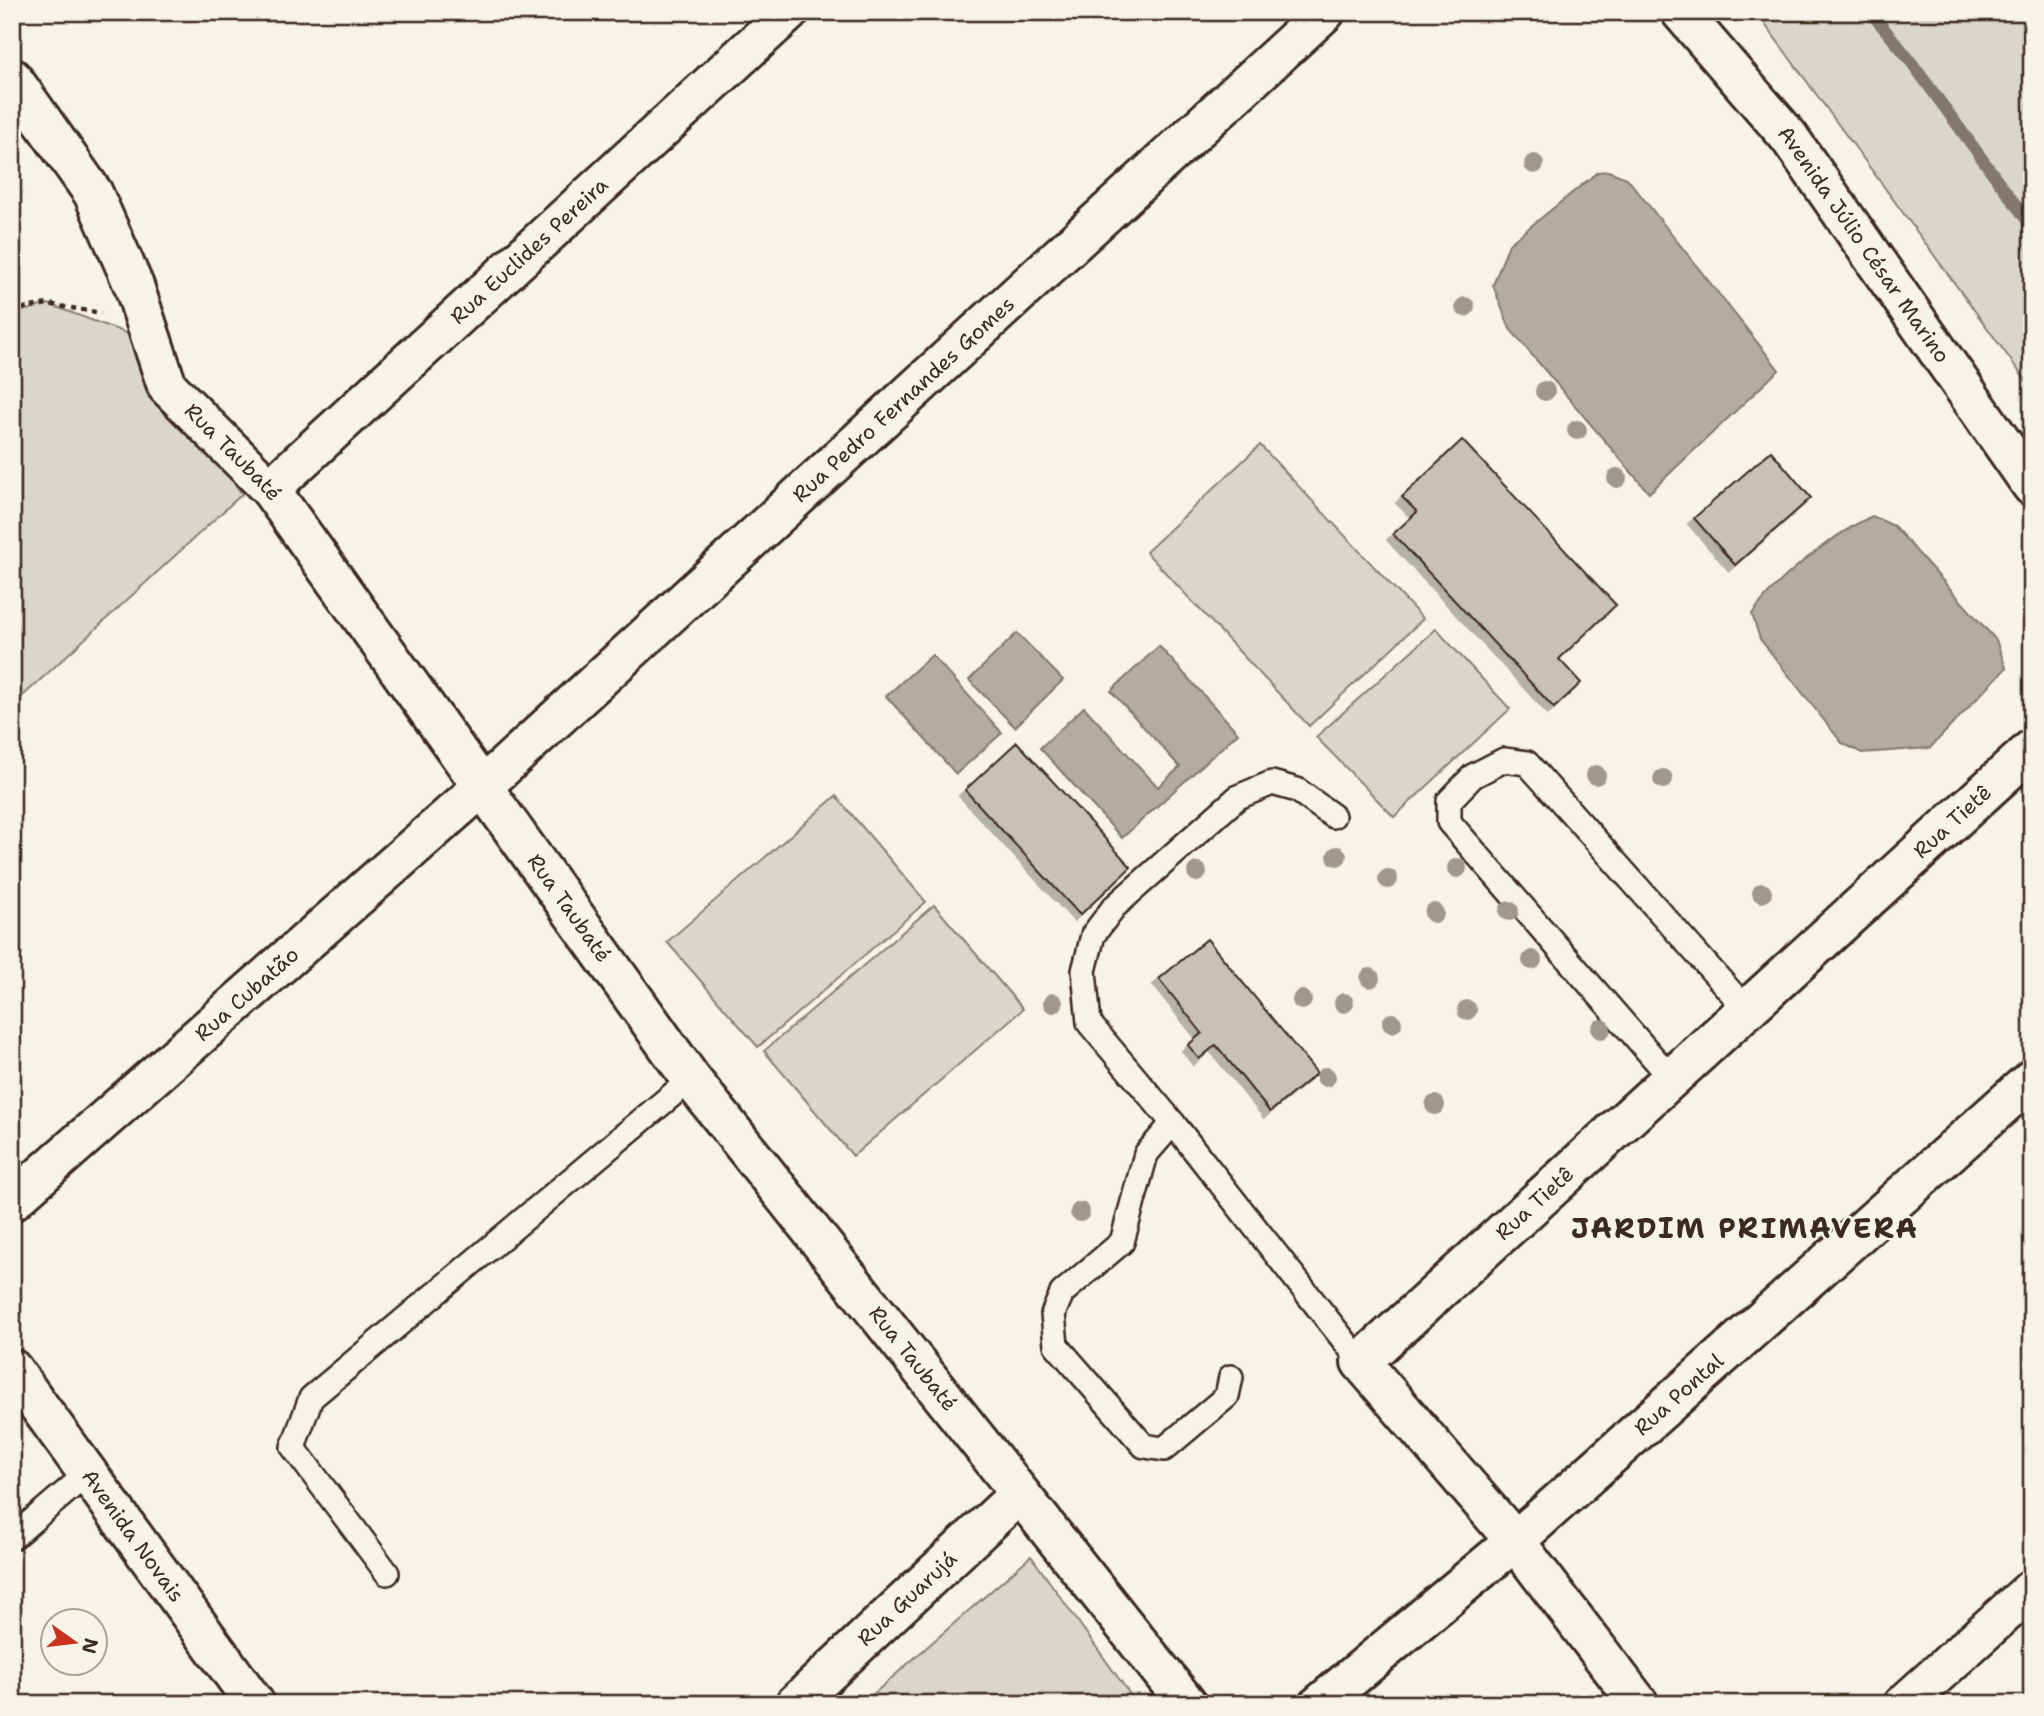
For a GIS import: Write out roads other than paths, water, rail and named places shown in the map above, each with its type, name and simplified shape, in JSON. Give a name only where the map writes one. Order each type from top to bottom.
[{"type":"street","name":"Rua Euclides Pereira","points":[[270,489],[789,12]]},
{"type":"street","name":"Rua Pedro Fernandes Gomes","points":[[482,787],[1325,12]]},
{"type":"street","name":"Avenida Júlio César Marino","points":[[1681,12],[1789,137],[2032,486]]},
{"type":"street","name":"Rua Taubaté","points":[[12,78],[93,193],[145,320],[167,386],[270,489],[691,1079],[1187,1704]]},
{"type":"street","name":"Rua Tietê","points":[[1361,1362],[2032,749]]},
{"type":"street","name":"Rua Cubatão","points":[[12,1201],[482,787]]},
{"type":"street","name":"Rua Pontal","points":[[1320,1704],[1515,1541],[2032,1079]]},
{"type":"street","points":[[1361,1362],[1515,1541],[1639,1704]]},
{"type":"street","name":"Avenida Novais","points":[[12,1369],[255,1704]]},
{"type":"street","name":"Rua Guarujá","points":[[795,1704],[1019,1494]]},
{"type":"street","points":[[1904,1704],[2032,1589]]},
{"type":"lane","points":[[1671,1078],[1448,822],[1449,801],[1473,776],[1504,760],[1527,764],[1746,1009]]},
{"type":"lane","points":[[1333,816],[1297,790],[1272,783],[1238,797],[1114,907],[1093,935],[1084,971],[1089,1023],[1173,1124],[1361,1362]]},
{"type":"lane","points":[[387,1573],[293,1447],[312,1398],[691,1079]]},
{"type":"lane","points":[[1173,1124],[1146,1154],[1122,1242],[1062,1293],[1053,1314],[1056,1345],[1144,1446],[1164,1449],[1227,1396],[1231,1377]]},
{"type":"lane","points":[[12,1538],[88,1473]]},
{"type":"waterway","points":[[1870,12],[1906,55],[2032,227]]},
{"type":"district","name":"JARDIM PRIMAVERA","points":[[1745,1228]]}]
